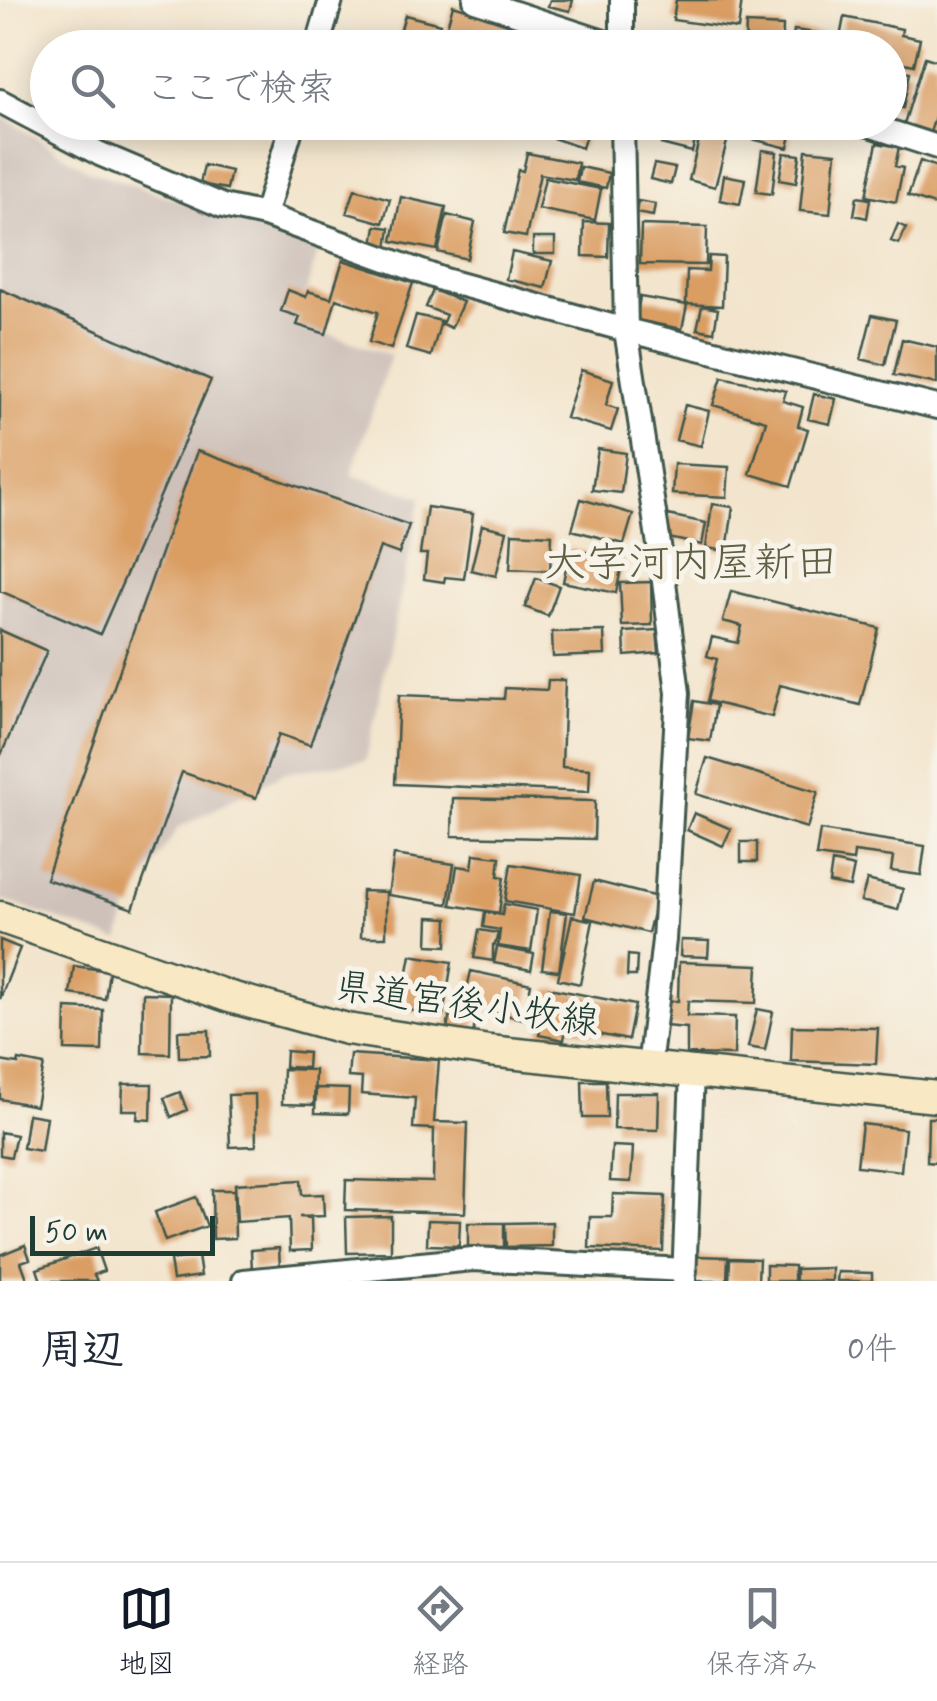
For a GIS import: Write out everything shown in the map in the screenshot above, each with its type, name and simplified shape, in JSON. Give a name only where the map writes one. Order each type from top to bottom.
[{"type":"main road","name":"県道宮後小牧線","points":[[0,917],[230,997],[328,1025],[463,1048],[937,1097]]},
{"type":"street","points":[[322,30],[331,0]]},
{"type":"street","points":[[475,0],[567,30]]},
{"type":"street","points":[[622,0],[622,30]]},
{"type":"street","points":[[0,101],[30,117]]},
{"type":"street","points":[[907,137],[937,147]]},
{"type":"street","points":[[74,140],[223,206],[265,215],[444,280],[626,330],[937,407]]},
{"type":"street","points":[[265,215],[288,140]]},
{"type":"street","points":[[622,140],[626,330],[678,693],[664,940],[648,1068]]},
{"type":"street","points":[[244,1281],[473,1270],[684,1275],[692,1072]]},
{"type":"shaded area","points":[[0,115],[30,134],[30,140],[40,140],[87,170],[320,246],[296,324],[391,355],[351,475],[421,497],[366,760],[284,773],[178,828],[129,904],[119,941],[0,899]]},
{"type":"building","points":[[550,0],[573,0],[570,11],[548,6]]},
{"type":"building","points":[[676,0],[742,0],[738,29],[673,20]]},
{"type":"building","points":[[453,5],[519,25],[517,30],[446,30]]},
{"type":"building","points":[[405,15],[440,24],[438,30],[401,30]]},
{"type":"building","points":[[844,17],[902,29],[902,30],[841,30]]},
{"type":"building","points":[[746,24],[783,26],[783,30],[746,30]]},
{"type":"building","points":[[907,36],[920,39],[914,65],[907,64]]},
{"type":"building","points":[[925,57],[937,61],[937,110],[929,136],[907,128],[907,114]]},
{"type":"building","points":[[559,140],[585,140],[582,148]]},
{"type":"building","points":[[662,140],[695,140],[692,152],[661,144]]},
{"type":"building","points":[[699,140],[727,140],[715,187],[689,180]]},
{"type":"building","points":[[756,140],[790,140],[788,148]]},
{"type":"building","points":[[877,143],[899,147],[895,166],[903,168],[896,202],[866,196]]},
{"type":"building","points":[[762,150],[777,152],[772,194],[756,192]]},
{"type":"building","points":[[806,150],[836,153],[830,214],[800,211]]},
{"type":"building","points":[[527,153],[578,163],[575,180],[540,174],[526,237],[504,233],[518,170],[523,171]]},
{"type":"building","points":[[784,153],[800,155],[796,183],[779,180]]},
{"type":"building","points":[[920,161],[937,167],[937,206],[908,196]]},
{"type":"building","points":[[654,164],[675,168],[671,184],[650,179]]},
{"type":"building","points":[[204,165],[231,171],[227,189],[200,184]]},
{"type":"building","points":[[580,167],[609,173],[606,188],[577,182]]},
{"type":"building","points":[[724,175],[745,179],[740,204],[720,200]]},
{"type":"building","points":[[545,178],[601,189],[595,220],[538,209]]},
{"type":"building","points":[[355,189],[390,199],[383,223],[347,213]]},
{"type":"building","points":[[401,197],[446,207],[437,250],[392,241]]},
{"type":"building","points":[[857,197],[870,199],[867,218],[854,215]]},
{"type":"building","points":[[638,201],[655,204],[653,216],[636,213]]},
{"type":"building","points":[[447,215],[475,222],[467,259],[438,252]]},
{"type":"building","points":[[584,222],[609,223],[608,257],[583,256]]},
{"type":"building","points":[[898,224],[906,228],[899,244],[891,241]]},
{"type":"building","points":[[641,225],[707,227],[706,265],[640,264]]},
{"type":"building","points":[[376,226],[390,228],[387,248],[373,245]]},
{"type":"building","points":[[533,238],[555,238],[555,254],[533,254]]},
{"type":"building","points":[[512,252],[552,261],[545,288],[506,279]]},
{"type":"building","points":[[709,256],[724,257],[722,306],[686,304],[687,270],[708,271]]},
{"type":"building","points":[[343,260],[413,283],[391,349],[369,342],[378,312],[336,299],[326,334],[297,325],[300,317],[281,311],[288,290],[306,297],[308,291],[331,298]]},
{"type":"building","points":[[0,289],[211,380],[100,634],[0,591]]},
{"type":"building","points":[[433,290],[463,302],[451,328],[442,324],[446,315],[426,307]]},
{"type":"building","points":[[640,297],[687,305],[682,329],[636,320]]},
{"type":"building","points":[[702,306],[718,309],[714,332],[697,329]]},
{"type":"building","points":[[416,315],[441,321],[431,356],[406,349]]},
{"type":"building","points":[[872,315],[896,320],[885,365],[861,359]]},
{"type":"building","points":[[902,339],[937,347],[937,384],[894,375]]},
{"type":"building","points":[[581,370],[613,380],[606,405],[618,409],[611,431],[566,418]]},
{"type":"building","points":[[722,377],[786,391],[783,401],[803,407],[798,426],[808,429],[791,486],[750,474],[766,421],[713,405]]},
{"type":"building","points":[[814,394],[836,399],[830,424],[808,419]]},
{"type":"building","points":[[685,405],[709,411],[701,446],[676,440]]},
{"type":"building","points":[[598,449],[626,453],[621,493],[592,490]]},
{"type":"building","points":[[197,451],[409,525],[399,554],[380,547],[310,745],[279,734],[256,798],[182,772],[133,909],[46,879]]},
{"type":"building","points":[[674,464],[729,467],[727,497],[672,494]]},
{"type":"building","points":[[581,499],[633,514],[624,544],[572,530]]},
{"type":"building","points":[[712,504],[733,507],[727,551],[706,548]]},
{"type":"building","points":[[427,507],[473,514],[464,579],[424,579],[427,554],[420,554]]},
{"type":"building","points":[[668,515],[706,523],[702,545],[664,537]]},
{"type":"building","points":[[482,525],[507,531],[496,576],[471,570]]},
{"type":"building","points":[[512,533],[552,535],[550,571],[510,569]]},
{"type":"building","points":[[570,549],[623,560],[616,593],[563,582]]},
{"type":"building","points":[[536,578],[559,586],[548,616],[525,607]]},
{"type":"building","points":[[651,582],[652,625],[622,626],[620,583]]},
{"type":"building","points":[[731,591],[879,628],[860,705],[780,685],[772,717],[707,701],[717,659],[707,656],[712,637],[738,643],[742,626],[723,621]]},
{"type":"building","points":[[0,630],[47,651],[0,757]]},
{"type":"building","points":[[657,630],[659,653],[625,656],[624,632]]},
{"type":"building","points":[[604,631],[605,655],[553,657],[552,632]]},
{"type":"building","points":[[548,680],[565,680],[562,767],[590,769],[589,792],[395,784],[399,695],[504,699],[505,688],[547,690]]},
{"type":"building","points":[[694,701],[716,705],[710,741],[688,738]]},
{"type":"building","points":[[707,758],[818,792],[807,828],[696,794]]},
{"type":"building","points":[[453,798],[595,801],[594,839],[452,836]]},
{"type":"building","points":[[694,813],[731,829],[723,846],[687,830]]},
{"type":"building","points":[[820,830],[925,846],[921,875],[891,871],[893,857],[854,852],[853,861],[816,856]]},
{"type":"building","points":[[741,842],[757,842],[757,862],[741,862]]},
{"type":"building","points":[[474,854],[500,857],[498,876],[504,877],[499,913],[451,905],[457,866],[472,868]]},
{"type":"building","points":[[394,855],[454,864],[448,904],[388,895]]},
{"type":"building","points":[[832,862],[854,867],[850,887],[829,883]]},
{"type":"building","points":[[511,864],[581,875],[575,913],[505,901]]},
{"type":"building","points":[[867,880],[903,889],[898,910],[861,901]]},
{"type":"building","points":[[594,881],[657,897],[648,933],[585,917]]},
{"type":"building","points":[[362,891],[386,892],[386,937],[361,937]]},
{"type":"building","points":[[504,904],[537,910],[531,951],[498,946],[500,930],[483,927],[485,912],[502,915]]},
{"type":"building","points":[[550,911],[567,913],[559,971],[542,969]]},
{"type":"building","points":[[572,916],[593,921],[580,984],[558,979]]},
{"type":"building","points":[[429,917],[448,918],[447,946],[428,945]]},
{"type":"building","points":[[479,930],[498,933],[493,961],[474,958]]},
{"type":"building","points":[[0,940],[20,948],[0,999]]},
{"type":"building","points":[[681,940],[709,941],[708,957],[680,956]]},
{"type":"building","points":[[497,947],[534,954],[531,970],[494,963]]},
{"type":"building","points":[[411,955],[452,962],[443,1016],[401,1009]]},
{"type":"building","points":[[628,955],[637,956],[636,976],[627,976]]},
{"type":"building","points":[[679,962],[758,965],[756,1003],[688,1001],[687,1016],[735,1017],[734,1055],[687,1054],[687,1028],[665,1026],[666,1001],[678,1001]]},
{"type":"building","points":[[74,966],[109,971],[105,999],[70,994]]},
{"type":"building","points":[[471,971],[531,984],[524,1019],[478,1009],[473,1034],[447,1029],[452,1004],[463,1006]]},
{"type":"building","points":[[549,988],[635,1005],[628,1040],[566,1028],[564,1040],[539,1035]]},
{"type":"building","points":[[143,993],[171,994],[170,1054],[142,1053]]},
{"type":"building","points":[[66,1008],[103,1010],[102,1051],[65,1050]]},
{"type":"building","points":[[757,1009],[773,1012],[765,1050],[748,1047]]},
{"type":"building","points":[[792,1026],[878,1028],[876,1064],[791,1061]]},
{"type":"building","points":[[209,1030],[210,1056],[179,1057],[178,1031]]},
{"type":"building","points":[[286,1051],[308,1053],[307,1068],[285,1067]]},
{"type":"building","points":[[350,1054],[439,1060],[434,1122],[468,1123],[465,1213],[345,1210],[346,1180],[433,1182],[434,1129],[413,1128],[415,1098],[361,1094],[362,1078],[348,1077]]},
{"type":"building","points":[[19,1060],[44,1065],[36,1106],[0,1099],[0,1061],[18,1064]]},
{"type":"building","points":[[283,1069],[315,1070],[314,1105],[282,1104]]},
{"type":"building","points":[[582,1081],[606,1081],[607,1118],[583,1118]]},
{"type":"building","points":[[123,1084],[152,1084],[151,1120],[137,1119],[138,1110],[122,1110]]},
{"type":"building","points":[[316,1088],[349,1089],[348,1114],[315,1113]]},
{"type":"building","points":[[180,1092],[187,1110],[171,1117],[164,1098]]},
{"type":"building","points":[[615,1093],[659,1093],[658,1130],[614,1129]]},
{"type":"building","points":[[255,1094],[256,1146],[230,1147],[228,1095]]},
{"type":"building","points":[[28,1114],[46,1117],[41,1151],[23,1148]]},
{"type":"building","points":[[928,1118],[937,1118],[937,1163],[927,1162]]},
{"type":"building","points":[[862,1124],[905,1129],[901,1171],[857,1166]]},
{"type":"building","points":[[0,1132],[16,1135],[11,1157],[0,1155]]},
{"type":"building","points":[[612,1146],[633,1147],[631,1182],[610,1181]]},
{"type":"building","points":[[301,1180],[302,1195],[323,1194],[324,1216],[299,1217],[311,1218],[312,1250],[290,1251],[289,1218],[237,1222],[235,1184]]},
{"type":"building","points":[[212,1190],[234,1190],[235,1238],[213,1239]]},
{"type":"building","points":[[613,1194],[665,1196],[663,1251],[589,1248],[590,1217],[612,1217]]},
{"type":"building","points":[[196,1197],[207,1226],[165,1241],[155,1212]]},
{"type":"building","points":[[391,1216],[391,1252],[347,1253],[346,1217]]},
{"type":"building","points":[[428,1220],[460,1221],[459,1246],[427,1245]]},
{"type":"building","points":[[552,1222],[552,1246],[506,1247],[505,1223]]},
{"type":"building","points":[[468,1223],[504,1223],[504,1247],[468,1247]]},
{"type":"building","points":[[25,1245],[30,1259],[21,1262],[28,1281],[0,1281],[0,1255]]},
{"type":"building","points":[[96,1248],[104,1271],[94,1275],[97,1281],[41,1281],[37,1269]]},
{"type":"building","points":[[279,1248],[280,1268],[252,1270],[251,1250]]},
{"type":"building","points":[[198,1256],[201,1276],[173,1280],[170,1260]]},
{"type":"building","points":[[695,1256],[728,1257],[727,1281],[694,1281]]},
{"type":"building","points":[[730,1258],[759,1259],[758,1281],[729,1281]]},
{"type":"building","points":[[766,1265],[794,1266],[794,1281],[766,1281]]},
{"type":"building","points":[[832,1268],[832,1281],[796,1281],[796,1269]]},
{"type":"building","points":[[838,1272],[872,1273],[872,1281],[837,1281]]},
{"type":"district","name":"大字河内屋新田","points":[[691,561]]}]
